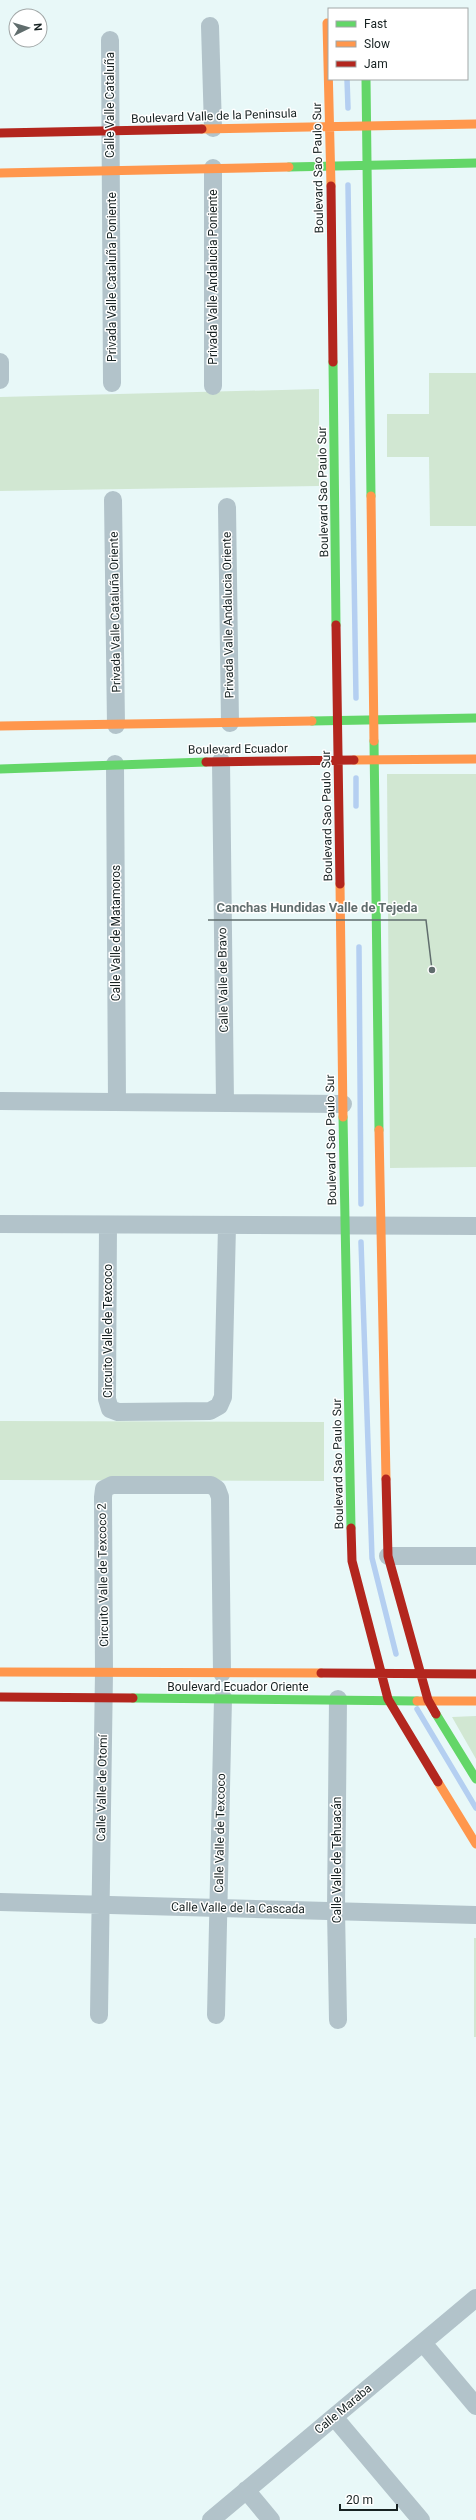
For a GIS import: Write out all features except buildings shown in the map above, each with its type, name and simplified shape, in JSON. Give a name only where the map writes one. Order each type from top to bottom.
[{"type":"street","name":"Boulevard Sao Paulo Sur","points":[[327,23],[328,57]]},
{"type":"street","points":[[210,26],[213,128]]},
{"type":"street","name":"Calle Valle Cataluña","points":[[110,40],[111,170]]},
{"type":"street","name":"Boulevard Sao Paulo Sur","points":[[329,80],[344,1227],[352,1561],[388,1699],[476,1844]]},
{"type":"street","points":[[366,80],[380,1226],[388,1556],[428,1700],[476,1779]]},
{"type":"street","name":"Boulevard Valle de la Peninsula","points":[[0,133],[330,125],[476,124]]},
{"type":"street","points":[[0,173],[476,163]]},
{"type":"street","name":"Privada Valle Andalucia Poniente","points":[[213,168],[213,386]]},
{"type":"street","name":"Privada Valle Cataluña Poniente","points":[[111,170],[112,383]]},
{"type":"street","points":[[0,362],[0,380]]},
{"type":"street","name":"Privada Valle Cataluña Oriente","points":[[113,500],[116,725]]},
{"type":"street","name":"Privada Valle Andalucia Oriente","points":[[227,508],[230,723]]},
{"type":"street","points":[[0,726],[338,721],[374,722],[476,718]]},
{"type":"street","name":"Boulevard Ecuador","points":[[0,769],[221,761],[476,759]]},
{"type":"street","name":"Calle Valle de Bravo","points":[[221,761],[225,1103]]},
{"type":"street","name":"Calle Valle de Matamoros","points":[[115,764],[117,1102]]},
{"type":"street","points":[[0,1101],[343,1104]]},
{"type":"street","points":[[0,1224],[344,1227],[476,1226]]},
{"type":"street","name":"Circuito Valle de Texcoco","points":[[108,1225],[107,1400],[110,1409],[118,1412],[210,1411],[219,1406],[223,1397],[227,1226]]},
{"type":"street","name":"Circuito Valle de Texcoco 2","points":[[104,1672],[104,1489],[112,1485],[203,1485],[211,1486],[217,1489],[220,1497],[222,1673]]},
{"type":"street","points":[[388,1556],[476,1556]]},
{"type":"street","name":"Boulevard Ecuador Oriente","points":[[0,1672],[476,1674]]},
{"type":"street","name":"Calle Valle de Otomí","points":[[99,2015],[102,1699],[104,1672]]},
{"type":"street","name":"Boulevard Ecuador Oriente","points":[[0,1697],[102,1699],[388,1699],[476,1701]]},
{"type":"street","name":"Calle Valle de Texcoco","points":[[216,2015],[223,1698]]},
{"type":"street","name":"Calle Valle de Tehuacán","points":[[338,1699],[336,1910],[338,2020]]},
{"type":"street","name":"Calle Valle de la Cascada","points":[[0,1902],[476,1915]]},
{"type":"street","name":"Calle Maraba","points":[[211,2520],[476,2298]]},
{"type":"street","points":[[423,2343],[476,2406]]},
{"type":"street","points":[[334,2417],[421,2520]]},
{"type":"street","points":[[246,2490],[272,2520]]},
{"type":"green space","points":[[429,373],[476,373],[476,526],[430,526],[429,457],[387,457],[387,414],[429,414]]},
{"type":"green space","points":[[319,389],[319,486],[0,491],[0,397]]},
{"type":"green space","points":[[387,774],[476,774],[476,1167],[390,1168]]},
{"type":"green space","points":[[0,1421],[324,1422],[324,1481],[0,1480]]},
{"type":"green space","points":[[476,1716],[476,1759],[452,1717]]},
{"type":"green space","points":[[474,1938],[476,1938],[476,2037],[474,2037]]},
{"type":"waterway","points":[[347,80],[348,108]]},
{"type":"waterway","points":[[348,185],[356,698]]},
{"type":"waterway","points":[[356,778],[356,806]]},
{"type":"waterway","points":[[359,947],[361,1204]]},
{"type":"waterway","points":[[361,1242],[372,1558],[396,1654]]},
{"type":"waterway","points":[[417,1709],[476,1808]]},
{"type":"traffic: fast","points":[[366,80],[371,496]]},
{"type":"traffic: fast","points":[[289,167],[476,163]]},
{"type":"traffic: fast","points":[[333,362],[336,625]]},
{"type":"traffic: fast","points":[[312,721],[476,718]]},
{"type":"traffic: fast","points":[[374,741],[379,1130]]},
{"type":"traffic: fast","points":[[0,769],[206,762]]},
{"type":"traffic: fast","points":[[343,1117],[351,1528]]},
{"type":"traffic: fast","points":[[133,1698],[417,1701]]},
{"type":"traffic: fast","points":[[436,1714],[476,1779]]},
{"type":"traffic: slow","points":[[327,23],[328,64]]},
{"type":"traffic: slow","points":[[328,80],[331,186]]},
{"type":"traffic: slow","points":[[202,129],[476,124]]},
{"type":"traffic: slow","points":[[0,173],[289,167]]},
{"type":"traffic: slow","points":[[371,496],[374,741]]},
{"type":"traffic: slow","points":[[0,726],[312,721]]},
{"type":"traffic: slow","points":[[354,760],[476,759]]},
{"type":"traffic: slow","points":[[340,884],[343,1117]]},
{"type":"traffic: slow","points":[[379,1130],[386,1479]]},
{"type":"traffic: slow","points":[[0,1672],[321,1673]]},
{"type":"traffic: slow","points":[[417,1701],[476,1701]]},
{"type":"traffic: slow","points":[[438,1782],[476,1844]]},
{"type":"traffic: jam","points":[[0,133],[202,129]]},
{"type":"traffic: jam","points":[[331,186],[333,362]]},
{"type":"traffic: jam","points":[[336,625],[340,884]]},
{"type":"traffic: jam","points":[[206,762],[354,760]]},
{"type":"traffic: jam","points":[[386,1479],[388,1556],[428,1700],[436,1714]]},
{"type":"traffic: jam","points":[[351,1528],[352,1561],[388,1699],[438,1782]]},
{"type":"traffic: jam","points":[[321,1673],[476,1674]]},
{"type":"traffic: jam","points":[[0,1697],[133,1698]]},
{"type":"place","name":"Canchas Hundidas Valle de Tejeda","points":[[432,970]]}]
